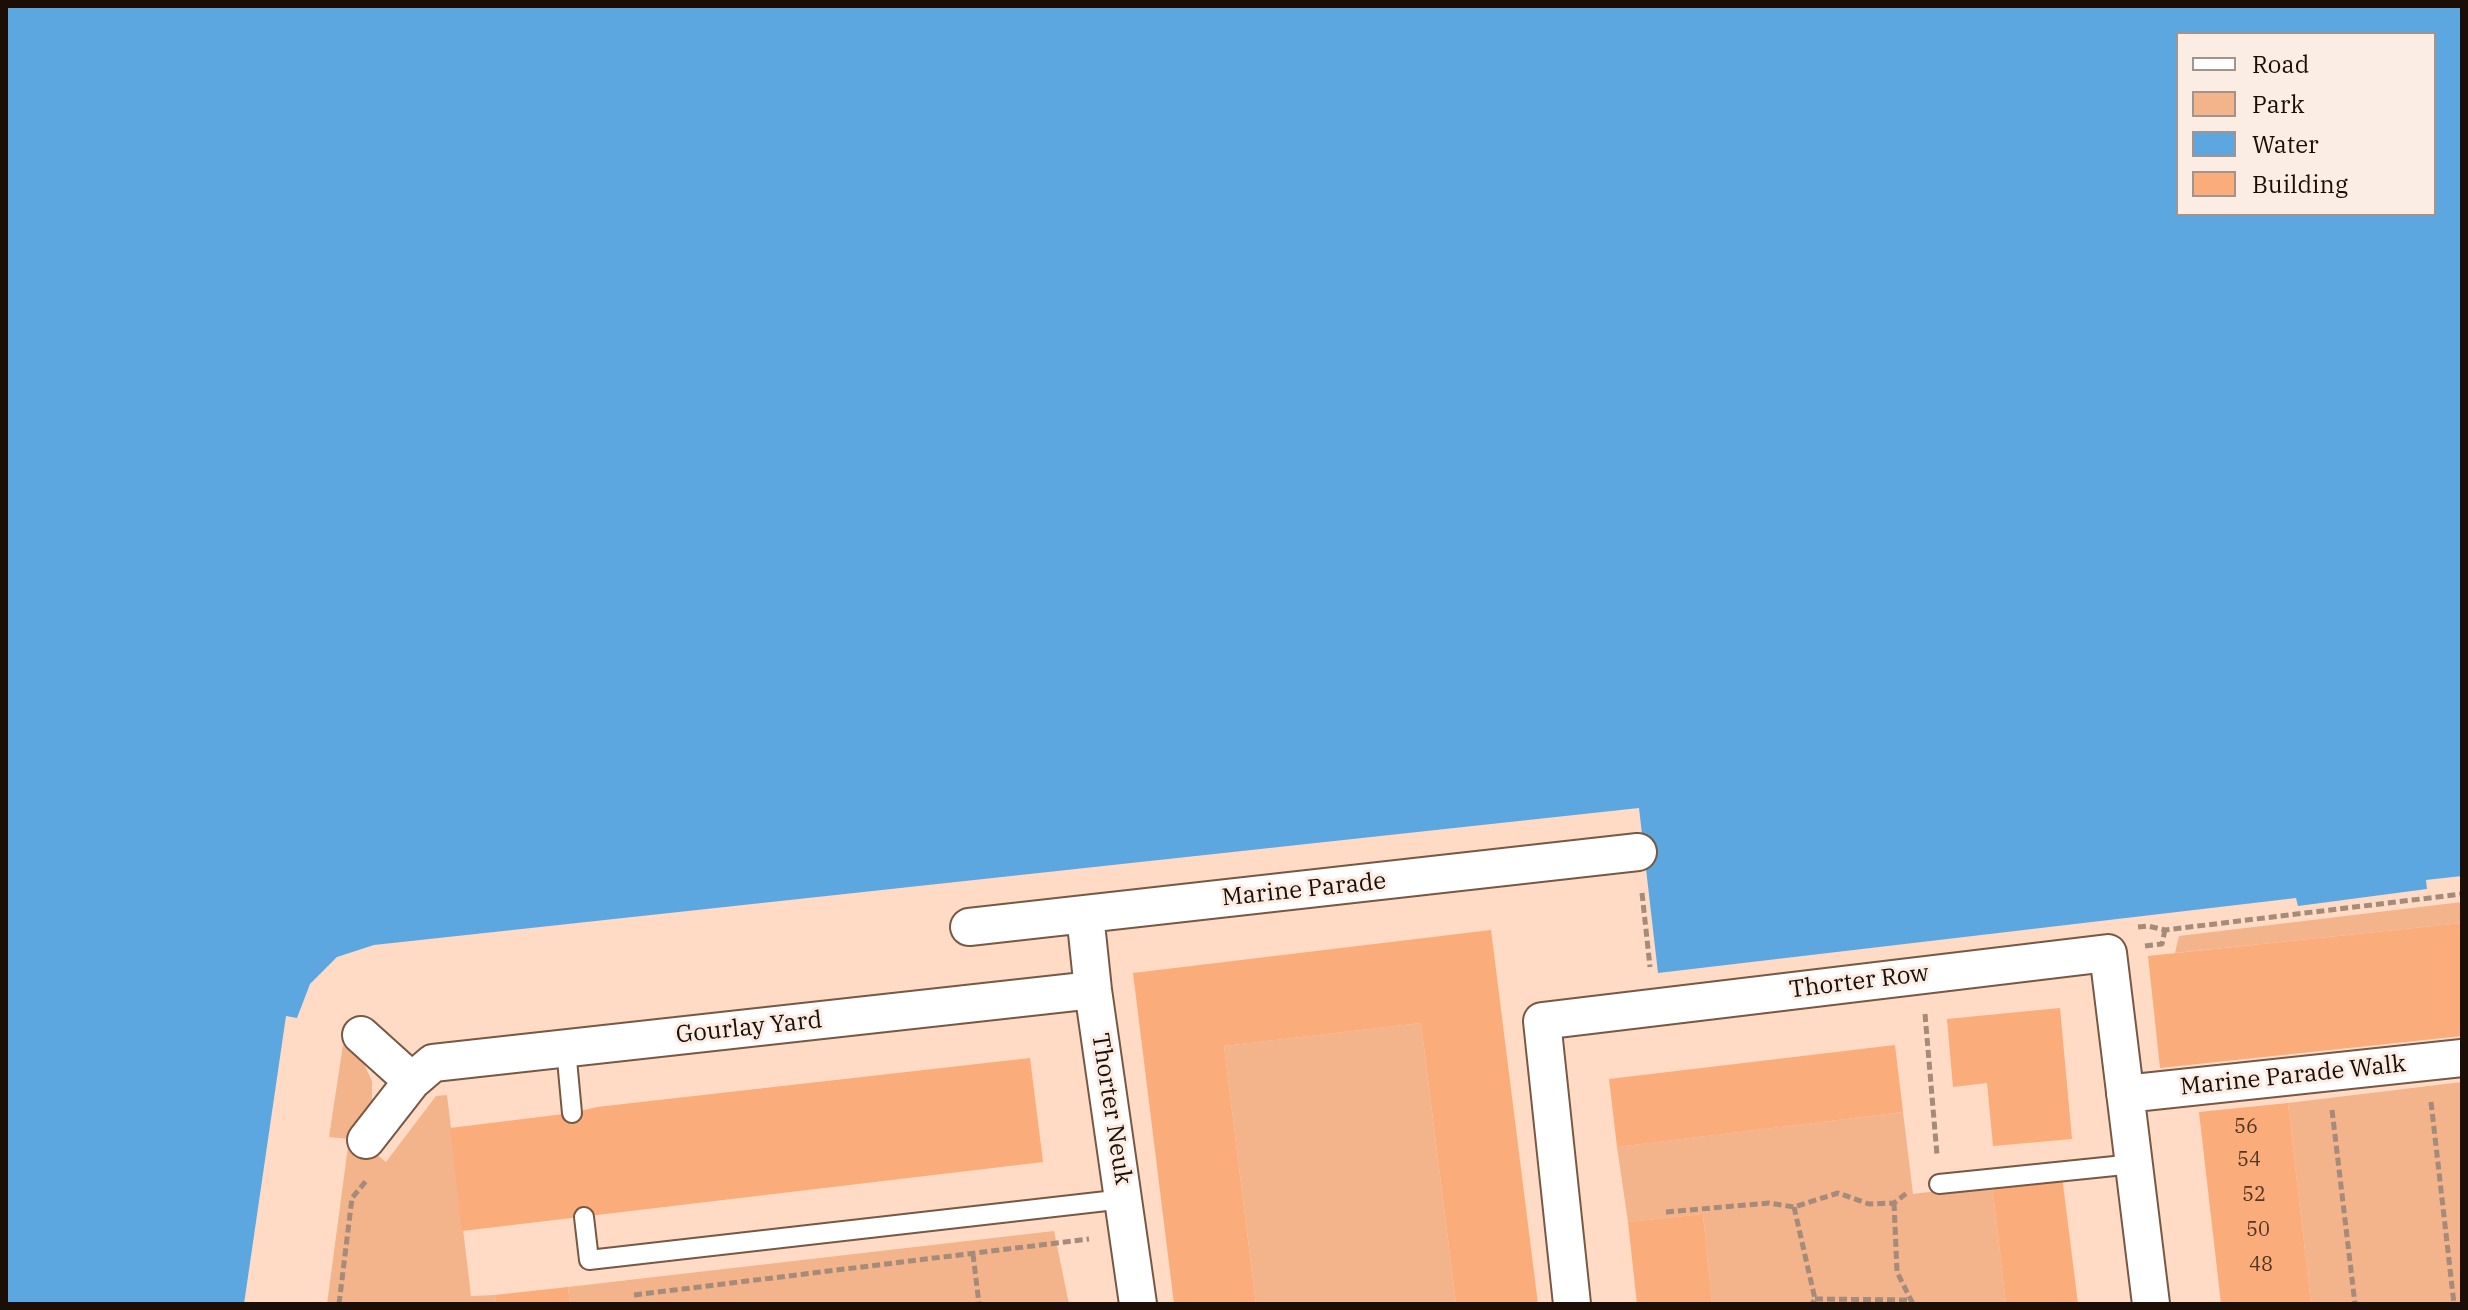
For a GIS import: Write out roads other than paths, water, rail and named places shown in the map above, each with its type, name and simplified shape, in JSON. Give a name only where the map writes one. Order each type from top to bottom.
[{"type":"street","name":"Marine Parade","points":[[969,927],[1638,852]]},
{"type":"street","name":"Thorter Neuk","points":[[1085,914],[1138,1304]]},
{"type":"street","name":"Thorter Row","points":[[1572,1304],[1542,1021],[2108,953],[2151,1304]]},
{"type":"street","name":"Gourlay Yard","points":[[366,1140],[412,1081],[433,1063],[1093,990]]},
{"type":"street","points":[[361,1035],[412,1081]]},
{"type":"street","name":"Marine Parade Walk","points":[[2125,1094],[2462,1058]]},
{"type":"lane","points":[[566,1049],[572,1113]]},
{"type":"lane","points":[[1939,1184],[2134,1164]]},
{"type":"lane","points":[[584,1217],[589,1260],[1127,1216]]},
{"type":"water","points":[[6,6],[2462,6],[2462,876],[2426,880],[2427,889],[2298,906],[2296,898],[1658,973],[1639,808],[374,945],[337,957],[310,984],[297,1018],[286,1016],[244,1304],[6,1304]]}]
